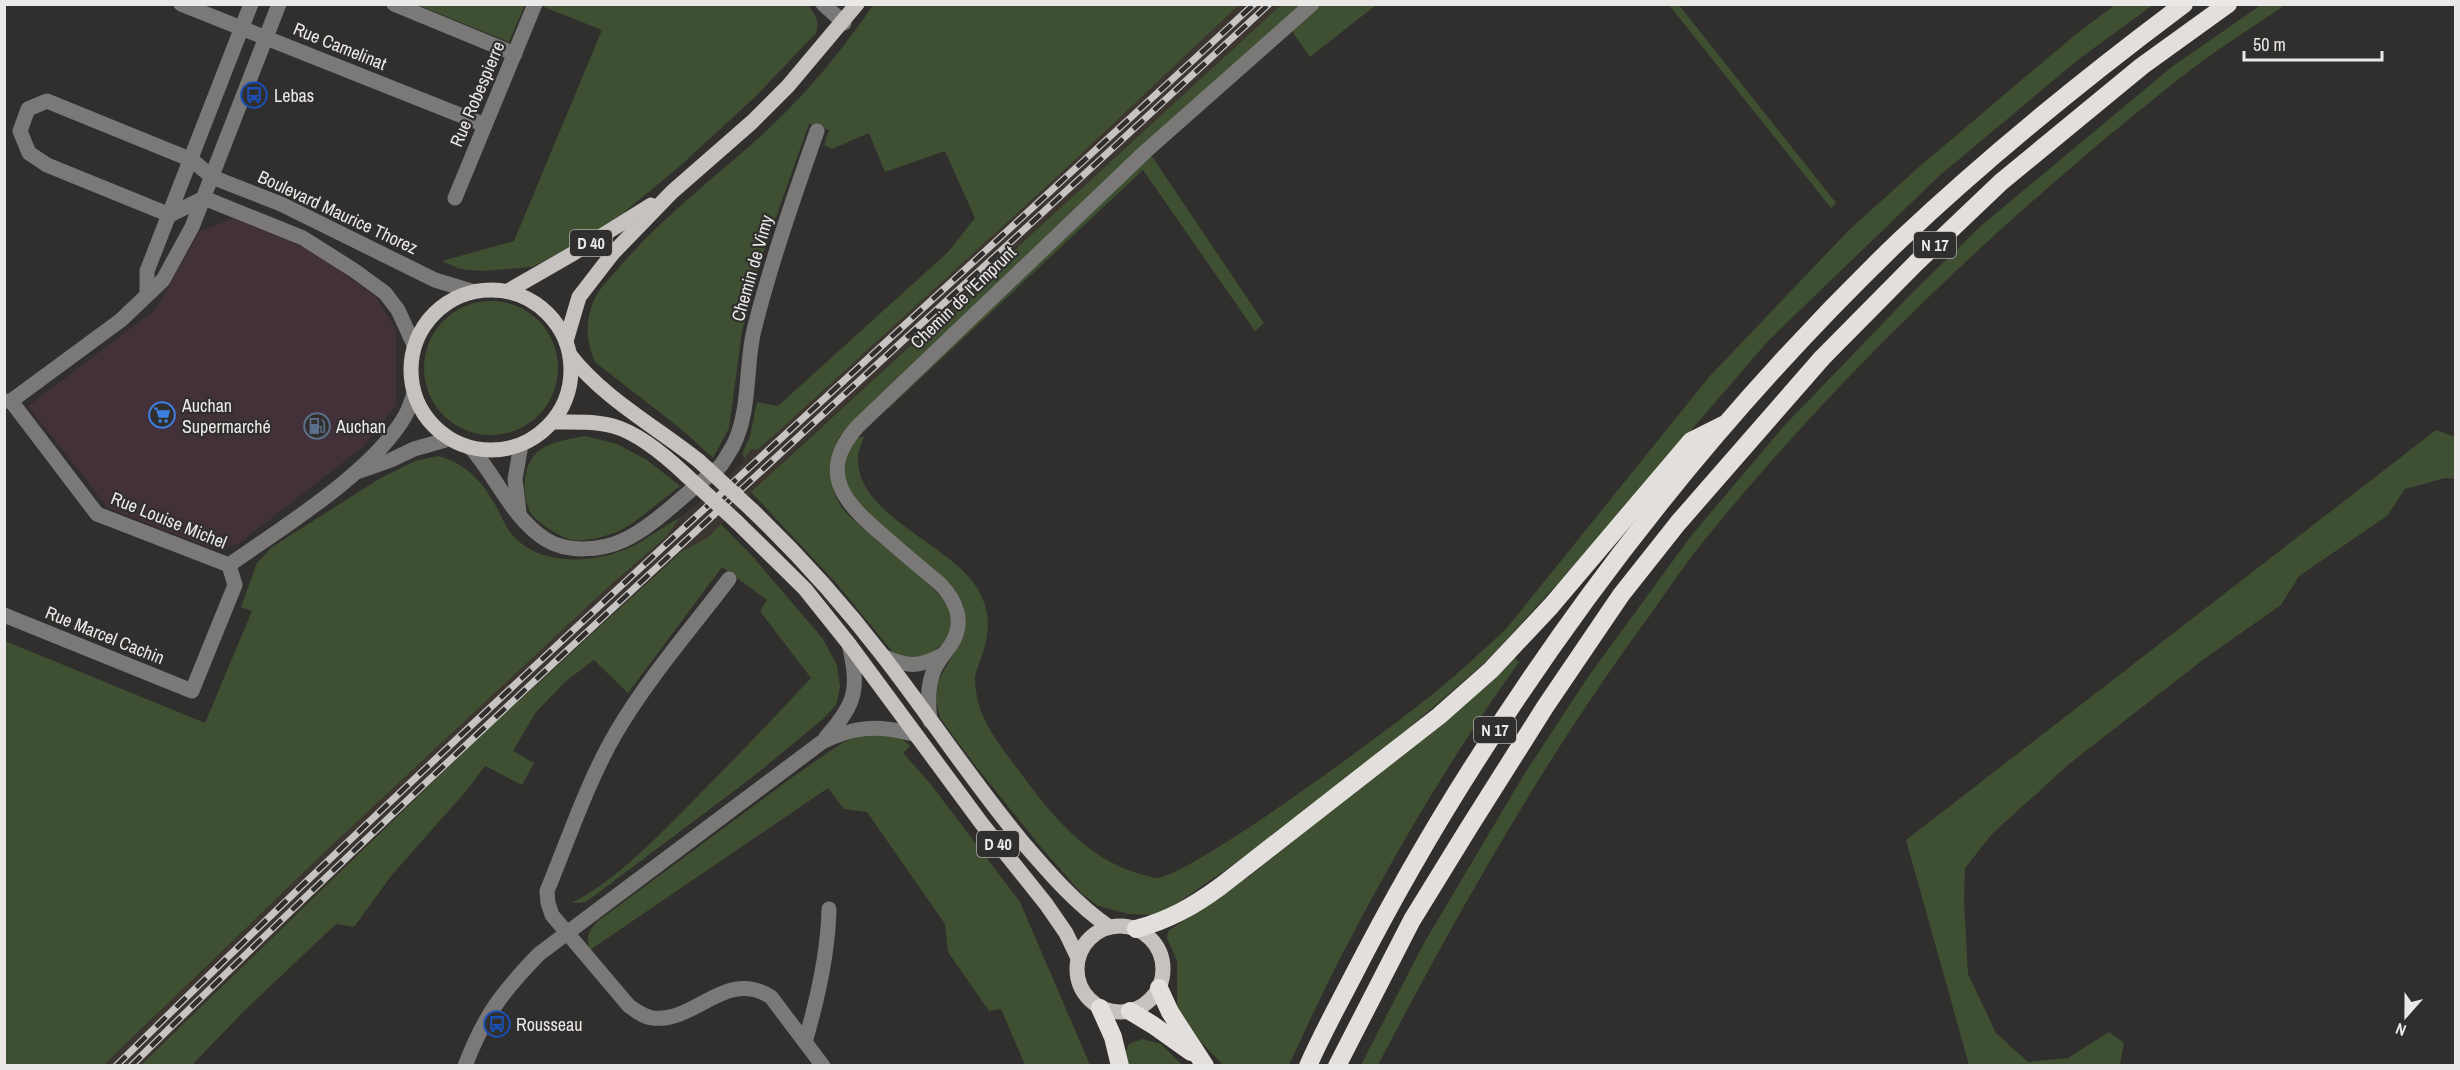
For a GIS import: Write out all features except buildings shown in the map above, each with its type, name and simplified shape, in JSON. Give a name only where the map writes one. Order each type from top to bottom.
[{"type":"highway","name":"N 17","points":[[1308,1065],[1395,895],[1443,812],[1521,689],[1601,580],[1728,423],[1802,340],[1899,241],[1984,164],[2126,47],[2184,4]]},
{"type":"highway","name":"N 17","points":[[1337,1065],[1412,920],[1474,818],[1545,707],[1615,605],[1678,523],[1747,441],[1822,358],[1967,214],[2001,182],[2142,66],[2228,4]]},
{"type":"highway","points":[[1136,929],[1161,922],[1188,909],[1221,886],[1439,716],[1491,670],[1551,606],[1691,441],[1728,423]]},
{"type":"highway","points":[[1159,988],[1170,1012],[1201,1062]]},
{"type":"highway","points":[[1100,1008],[1113,1037],[1120,1065]]},
{"type":"highway","points":[[1130,1011],[1153,1025],[1201,1062]]},
{"type":"main road","name":"D 40","points":[[857,4],[844,23],[789,86],[672,192],[614,253],[579,297],[568,348],[583,371],[699,462],[752,510],[816,576],[883,656],[994,807],[1046,869],[1080,905],[1109,927]]},
{"type":"main road","name":"D 40","points":[[508,291],[574,254],[672,192]]},
{"type":"main road","points":[[489,289],[508,291],[526,297],[543,308],[557,323],[568,348],[572,373],[569,391],[562,407],[540,436],[521,445],[502,449],[471,448],[449,439],[434,427],[422,411],[414,394],[410,364],[414,345],[421,329],[434,312],[452,299],[471,291],[489,289]]},
{"type":"main road","name":"D 40","points":[[552,422],[591,422],[616,427],[649,444],[737,522],[805,589],[849,644],[913,734],[1046,904],[1066,933],[1078,958]]},
{"type":"main road","points":[[1109,927],[1136,929],[1148,936],[1157,947],[1162,961],[1163,975],[1159,988],[1147,1003],[1130,1011],[1120,1013],[1100,1008],[1088,999],[1080,987],[1076,973],[1078,958],[1084,944],[1095,933],[1109,927]]},
{"type":"street","name":"Rue Camelinat","points":[[181,4],[485,125]]},
{"type":"street","points":[[147,292],[147,271],[251,4]]},
{"type":"street","points":[[8,401],[120,320],[147,292],[163,280],[177,258],[204,198],[279,4]]},
{"type":"street","points":[[394,4],[515,54]]},
{"type":"street","name":"Rue Robespierre","points":[[455,198],[535,4]]},
{"type":"street","points":[[823,4],[844,23]]},
{"type":"street","name":"Chemin de l'Emprunt","points":[[930,722],[928,706],[930,681],[942,655],[949,648],[958,630],[957,606],[939,583],[851,507],[839,481],[841,449],[847,438],[865,419],[1146,151],[1312,4]]},
{"type":"street","name":"Boulevard Maurice Thorez","points":[[170,215],[47,165],[29,153],[20,131],[28,109],[47,101],[192,160],[212,177],[281,204],[435,280],[471,291]]},
{"type":"street","name":"Chemin de Vimy","points":[[471,448],[487,466],[519,515],[530,527],[546,540],[581,549],[602,547],[624,540],[662,514],[721,465],[733,445],[742,420],[753,333],[778,244],[817,131]]},
{"type":"street","points":[[192,160],[204,198]]},
{"type":"street","points":[[170,215],[204,198],[303,238],[347,265],[385,293],[398,309],[414,345]]},
{"type":"street","points":[[229,565],[357,471],[406,415],[414,394]]},
{"type":"street","name":"Rue Louise Michel","points":[[8,401],[97,514],[229,565]]},
{"type":"street","points":[[357,471],[391,460],[414,449],[449,439]]},
{"type":"street","points":[[519,515],[515,479],[521,445]]},
{"type":"street","name":"Rue Marcel Cachin","points":[[4,615],[192,691],[235,585],[229,565]]},
{"type":"street","points":[[729,579],[633,706],[603,757],[547,891],[548,903],[552,915],[629,1006],[641,1015],[667,1018],[734,989],[747,987],[760,990],[771,998],[822,1065]]},
{"type":"street","points":[[822,742],[838,724],[852,701],[856,675],[849,644]]},
{"type":"street","points":[[883,656],[900,664],[911,665],[929,662],[942,655]]},
{"type":"street","points":[[465,1065],[485,1018],[511,982],[539,954],[822,742],[844,731],[869,727],[913,734]]},
{"type":"street","points":[[805,1042],[815,1009],[828,941],[829,909]]},
{"type":"shaded area","points":[[1239,5],[1281,5],[791,454],[707,538],[681,552],[552,669],[140,1065],[104,1066],[329,848],[606,589],[666,537],[680,518],[731,474],[751,449],[757,450],[781,429],[1060,174]]},
{"type":"shaded area","points":[[234,218],[319,254],[376,297],[396,330],[396,405],[364,446],[238,544],[216,550],[108,508],[28,406],[156,309],[200,231]]},
{"type":"green space","points":[[807,4],[816,18],[816,33],[755,97],[680,166],[622,214],[576,245],[532,267],[481,271],[460,269],[442,261],[514,241],[602,30],[544,7],[545,5]]},
{"type":"green space","points":[[418,5],[525,5],[509,42]]},
{"type":"green space","points":[[873,5],[1239,5],[1060,174],[781,429],[757,450],[751,449],[745,459],[742,454],[750,436],[757,402],[778,406],[948,252],[975,218],[945,151],[885,172],[869,133],[832,149],[824,145],[829,130],[809,124],[753,282],[742,332],[729,428],[713,458],[681,429],[595,362],[588,337],[588,320],[592,304],[605,284],[637,247],[753,143],[803,94],[832,61]]},
{"type":"green space","points":[[1281,5],[1306,5],[840,436],[833,454],[831,474],[838,502],[853,520],[924,580],[952,611],[950,632],[942,644],[931,653],[917,660],[896,656],[837,584],[751,492]]},
{"type":"green space","points":[[1320,5],[1376,5],[1310,57],[1291,30]]},
{"type":"green space","points":[[1669,5],[1679,5],[1836,203],[1831,208]]},
{"type":"green space","points":[[2115,5],[2153,5],[2079,59],[1938,177],[1768,341],[1587,551],[1487,661],[1382,751],[1234,864],[1169,909],[1151,915],[1129,914],[1098,906],[1082,894],[1040,846],[940,718],[936,700],[938,681],[964,635],[966,619],[963,603],[951,587],[872,517],[853,495],[844,469],[846,454],[853,438],[864,437],[858,457],[861,478],[872,497],[889,514],[968,576],[980,593],[986,610],[988,627],[975,676],[976,692],[984,719],[1008,757],[1057,819],[1086,846],[1103,858],[1121,867],[1155,878],[1175,872],[1293,798],[1380,735],[1434,693],[1506,629],[1709,377],[1849,230],[1920,166],[2076,34]]},
{"type":"green space","points":[[2261,5],[2285,5],[2180,78],[2052,184],[1990,239],[1869,356],[1756,479],[1690,559],[1577,720],[1473,890],[1378,1065],[1361,1065],[1424,943],[1525,773],[1588,677],[1691,536],[1784,426],[1914,291],[1982,225],[2173,66]]},
{"type":"green space","points":[[1151,155],[1264,323],[1255,331],[1143,170],[888,409],[885,405]]},
{"type":"green space","points":[[491,301],[517,306],[539,320],[553,342],[558,368],[553,394],[539,416],[517,430],[491,435],[465,430],[443,416],[429,394],[424,368],[429,342],[443,320],[465,306]]},
{"type":"green space","points":[[2436,430],[2455,437],[2455,479],[2445,478],[2405,489],[2387,516],[2299,576],[2281,605],[2204,659],[2069,764],[1992,834],[1965,868],[1964,900],[1968,974],[1996,1033],[2028,1062],[2068,1058],[2109,1032],[2124,1043],[2120,1065],[1969,1065],[1906,840]]},
{"type":"green space","points":[[585,436],[617,444],[647,460],[680,486],[621,530],[584,540],[572,540],[562,536],[530,512],[525,496],[525,478],[530,462],[541,449],[557,442]]},
{"type":"green space","points":[[438,456],[448,459],[473,475],[492,499],[510,532],[535,552],[550,557],[582,559],[614,553],[636,545],[680,518],[666,537],[606,589],[329,848],[104,1065],[5,1065],[5,641],[205,723],[252,611],[241,607],[257,563],[272,547],[379,479],[415,461]]},
{"type":"green space","points":[[721,524],[754,558],[823,639],[837,665],[840,687],[836,705],[823,719],[750,779],[586,902],[572,903],[619,872],[647,847],[811,678],[760,611],[767,600],[722,567],[628,693],[594,660],[566,681],[536,712],[513,751],[534,763],[522,785],[485,766],[467,790],[391,876],[354,927],[336,924],[245,1010],[194,1065],[140,1066],[473,743],[681,552],[707,538]]},
{"type":"green space","points":[[1513,656],[1519,662],[1454,758],[1394,858],[1339,961],[1289,1065],[1223,1065],[1200,1041],[1177,1006],[1177,961],[1167,938],[1168,931],[1251,875],[1438,724]]},
{"type":"green space","points":[[866,733],[899,736],[910,746],[903,753],[929,782],[1020,902],[1090,1065],[1025,1065],[1001,1009],[989,1011],[948,952],[945,924],[867,812],[844,809],[828,788],[590,950],[589,934],[598,921],[794,776],[842,743]]},
{"type":"green space","points":[[1142,1039],[1161,1044],[1182,1065],[1127,1065],[1125,1054],[1129,1044]]},
{"type":"railway","points":[[116,1066],[396,796],[538,663],[1254,4]]},
{"type":"railway","points":[[131,1066],[271,930],[554,663],[1269,4]]},
{"type":"place","name":"Lebas","points":[[254,95]]},
{"type":"place","name":"Auchan Supermarché","points":[[162,415]]},
{"type":"place","name":"Auchan","points":[[317,426]]},
{"type":"place","name":"Rousseau","points":[[497,1024]]}]
